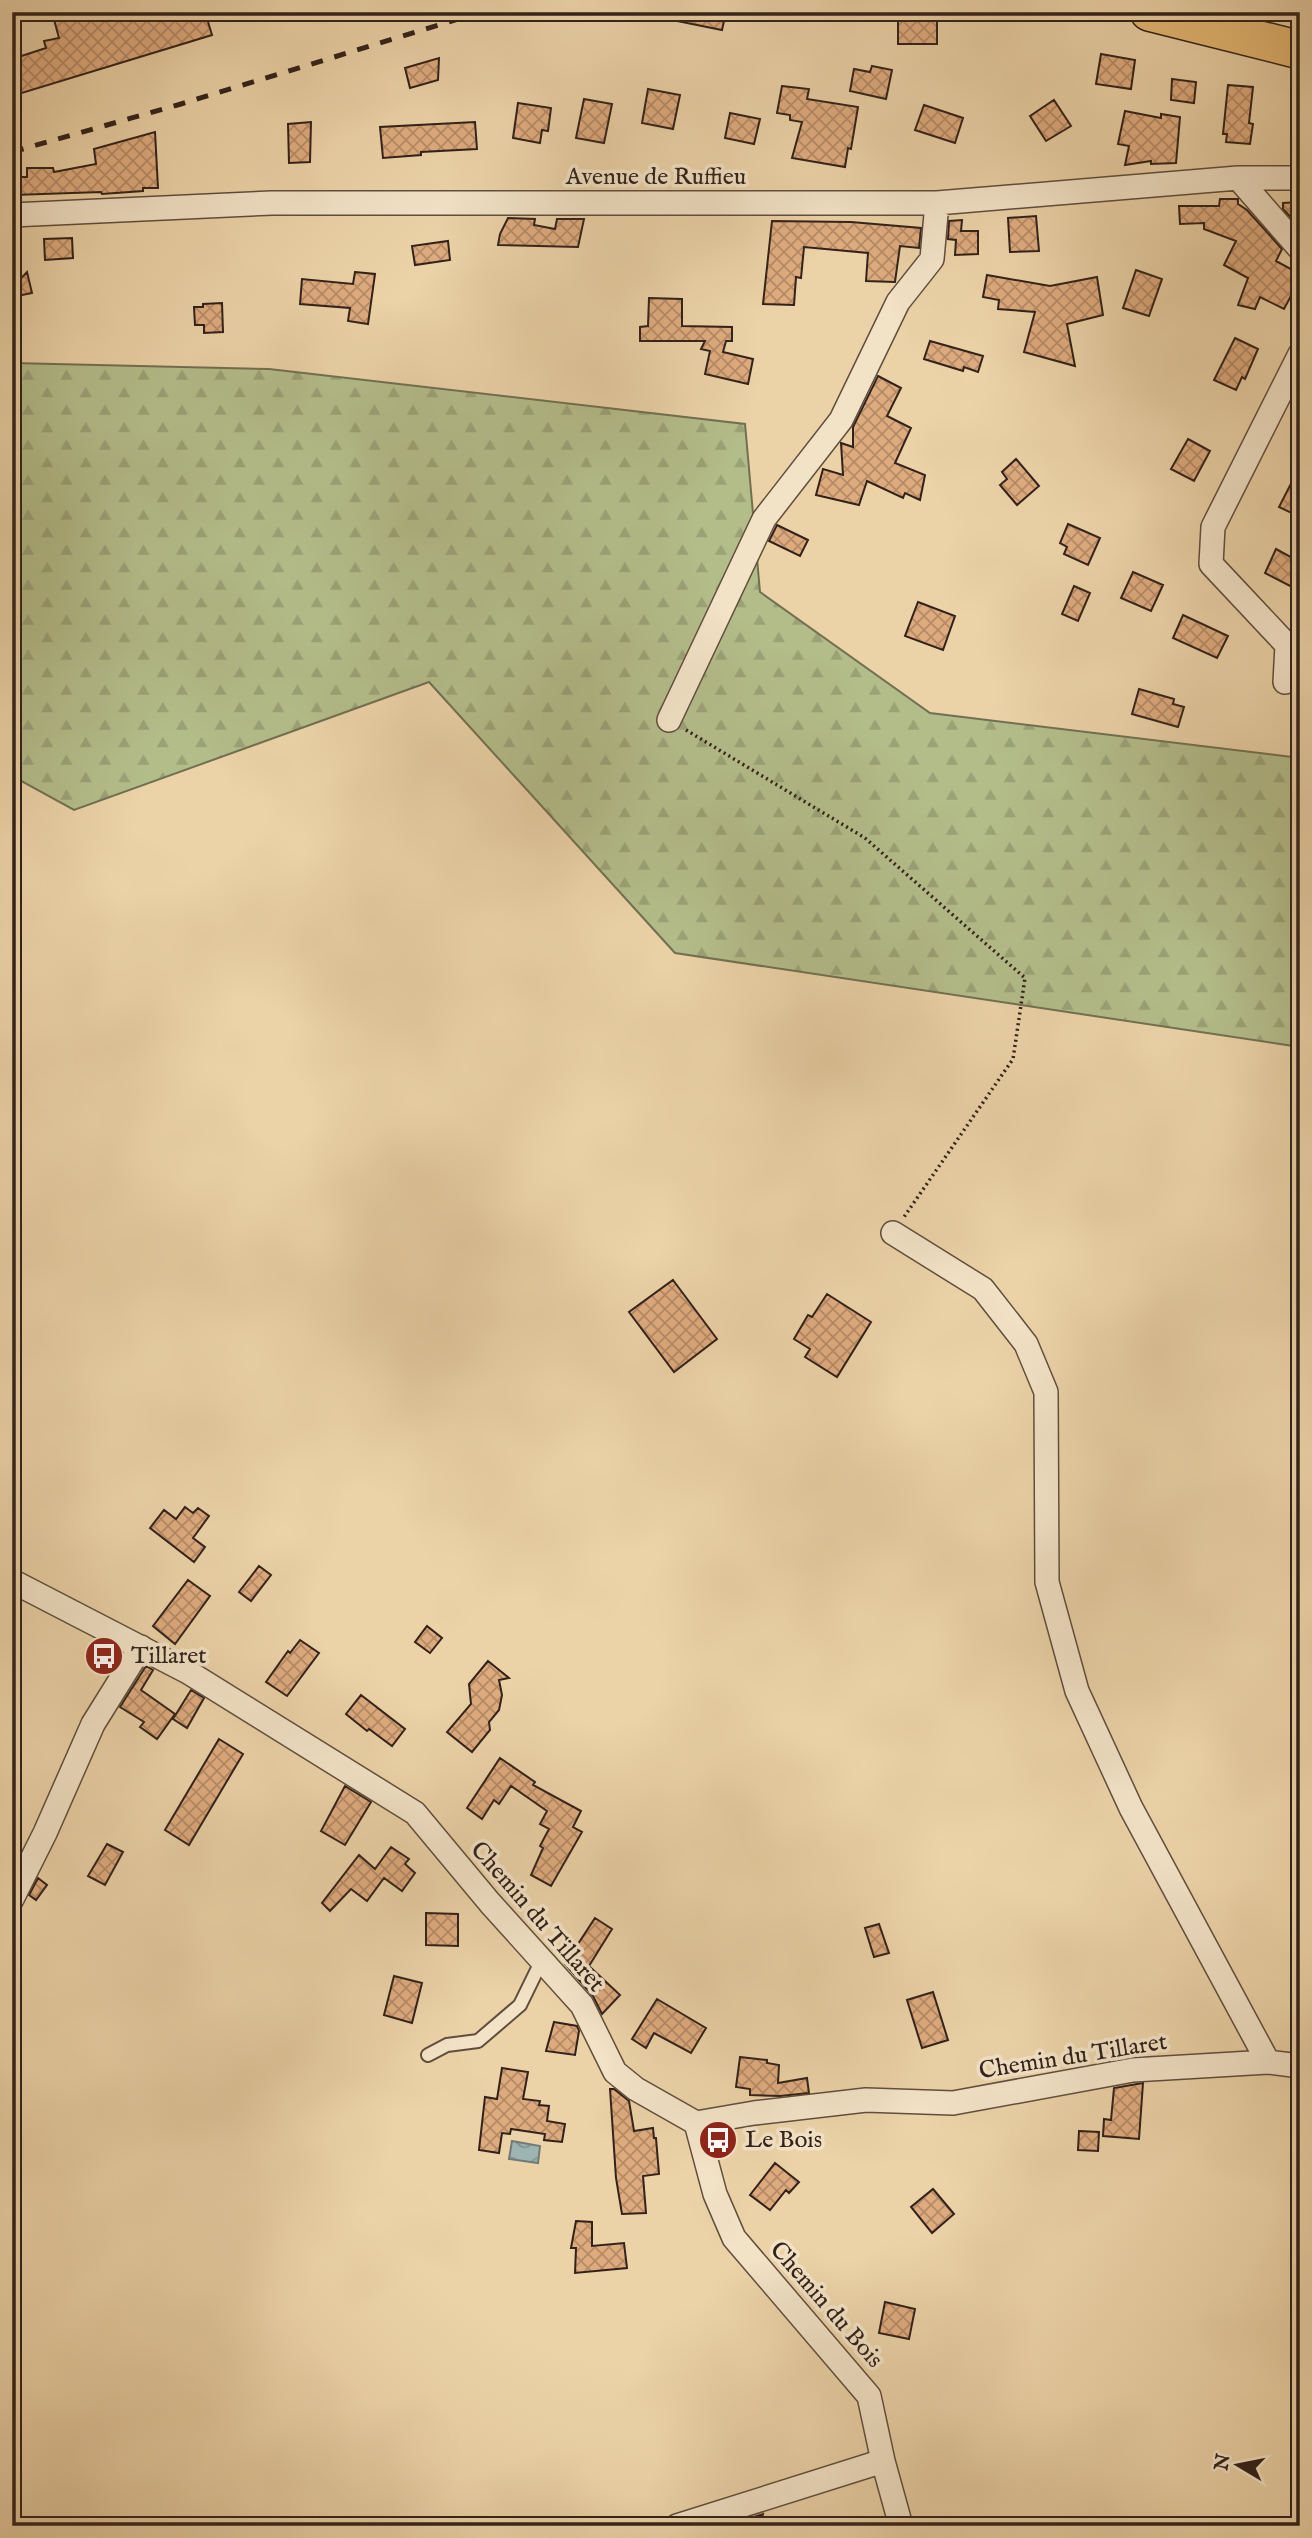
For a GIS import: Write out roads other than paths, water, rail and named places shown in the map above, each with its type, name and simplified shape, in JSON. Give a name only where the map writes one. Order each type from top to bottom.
[{"type":"main road","points":[[1149,12],[1300,50]]},
{"type":"street","name":"Avenue de Ruffieu","points":[[12,215],[272,203],[937,203],[1238,178],[1300,178]]},
{"type":"street","points":[[1238,178],[1300,250]]},
{"type":"street","points":[[669,720],[764,519],[841,420],[898,302],[932,259],[937,203]]},
{"type":"street","points":[[1285,682],[1287,645],[1211,564],[1213,527],[1300,355]]},
{"type":"street","points":[[893,1233],[983,1289],[1026,1344],[1046,1392],[1046,1582],[1077,1691],[1131,1808],[1268,2062]]},
{"type":"street","name":"Chemin du Tillaret","points":[[12,1581],[188,1672],[415,1813],[582,2005],[615,2072],[636,2089],[696,2123],[754,2113],[866,2100],[953,2103],[1133,2070],[1268,2062],[1300,2066]]},
{"type":"street","points":[[12,1899],[45,1833],[93,1724],[141,1647]]},
{"type":"street","name":"Chemin du Bois","points":[[696,2123],[715,2194],[734,2238],[869,2396],[901,2526]]},
{"type":"street","points":[[677,2526],[883,2461]]},
{"type":"lane","points":[[428,2055],[447,2045],[478,2041],[520,2005],[542,1960]]},
{"type":"water","points":[[512,2141],[540,2146],[538,2163],[509,2159]]},
{"type":"railway","points":[[12,152],[181,104],[481,12]]},
{"type":"place","name":"Tillaret","points":[[104,1656]]},
{"type":"place","name":"Le Bois","points":[[718,2140]]}]
